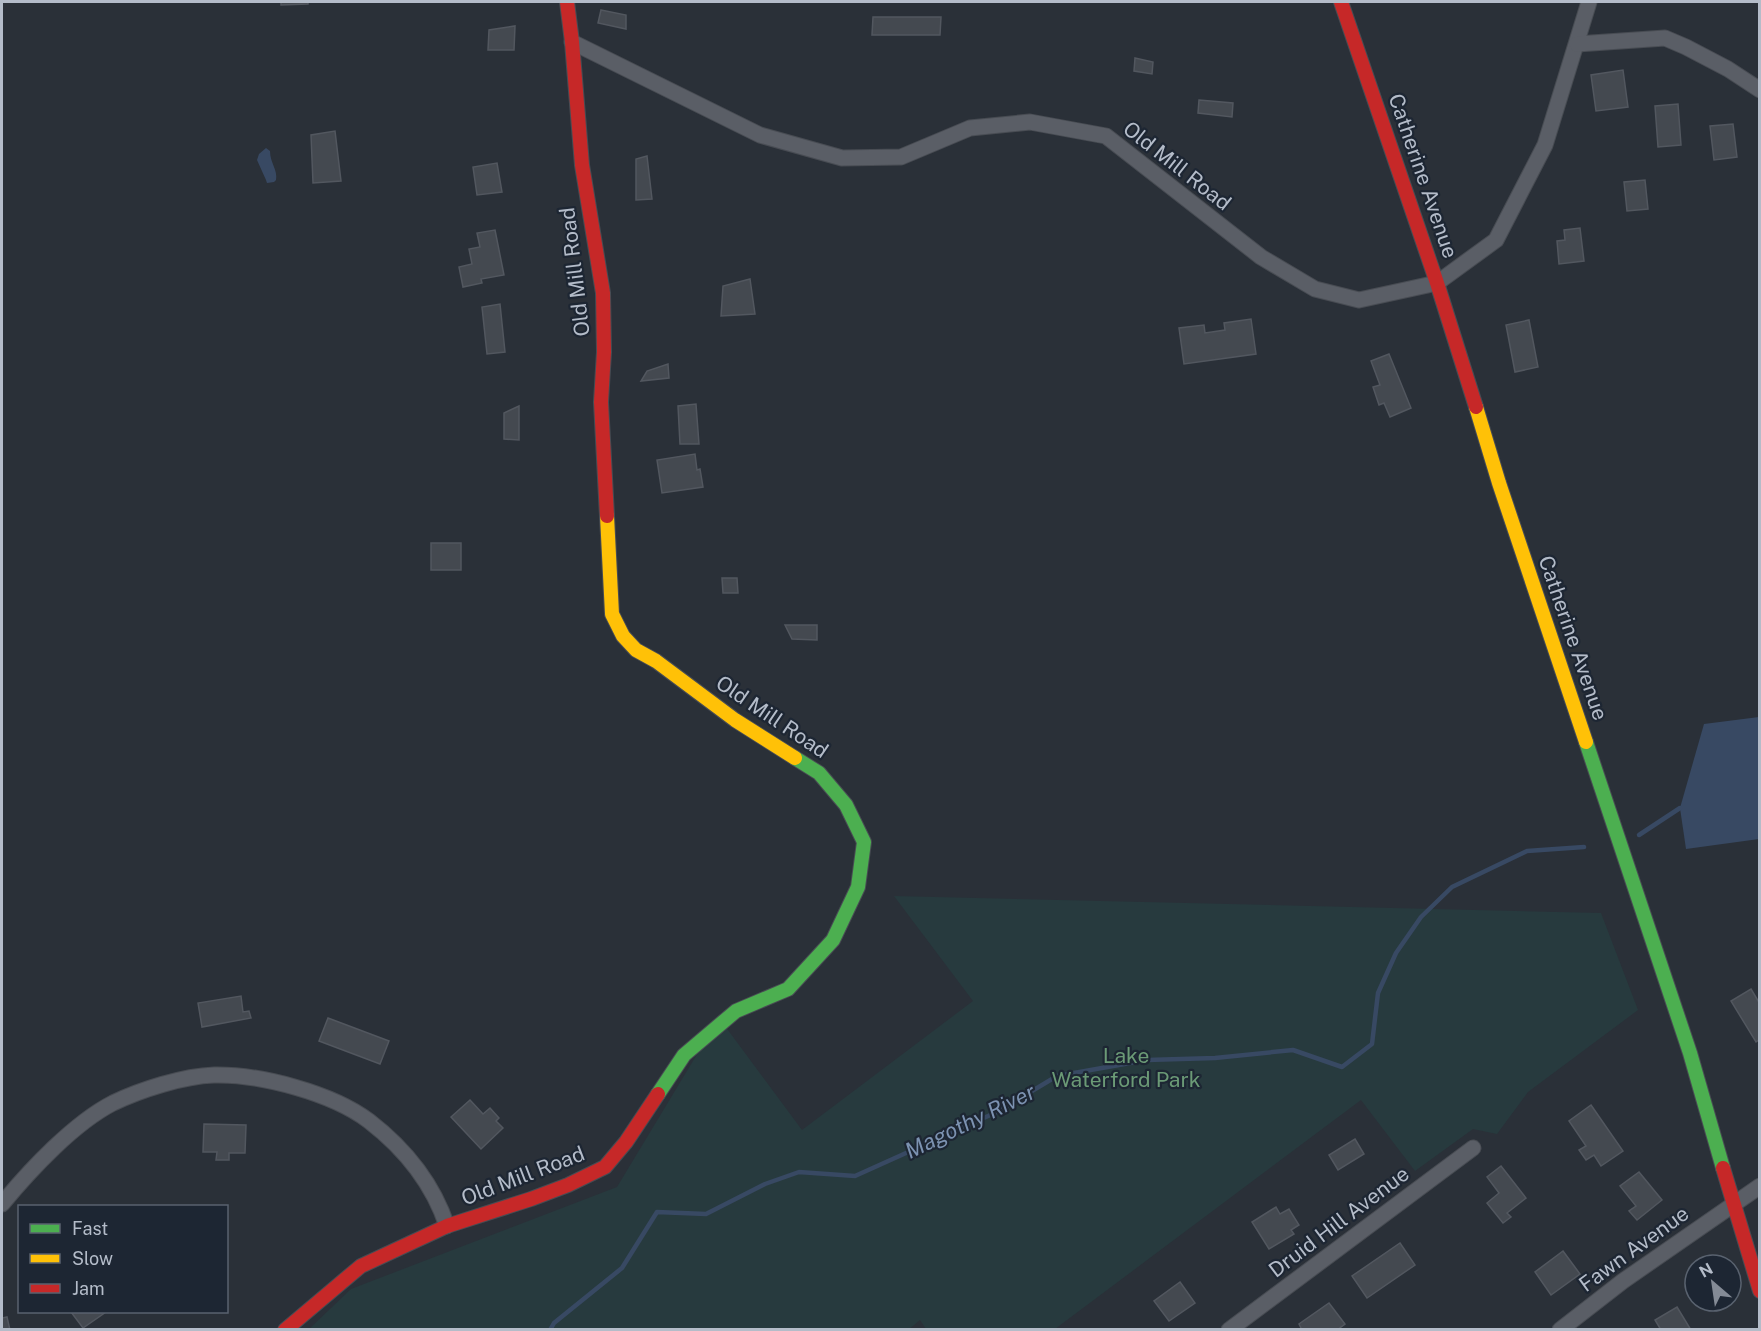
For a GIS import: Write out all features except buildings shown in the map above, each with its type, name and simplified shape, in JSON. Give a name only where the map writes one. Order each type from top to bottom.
[{"type":"street","name":"Old Mill Road","points":[[285,1329],[361,1266],[447,1226],[531,1199],[568,1185],[605,1167],[626,1142],[684,1055],[736,1011],[788,989],[833,940],[858,887],[864,842],[846,805],[819,772],[735,720],[656,661],[636,650],[623,636],[612,614],[601,407],[604,343],[603,293],[582,165],[567,2]]},
{"type":"street","name":"Catherine Avenue","points":[[1341,2],[1437,283],[1499,483],[1690,1053],[1760,1291]]},
{"type":"street","name":"Old Mill Road","points":[[572,42],[760,135],[842,158],[901,157],[970,128],[1030,122],[1106,136],[1261,257],[1315,290],[1359,300],[1437,283],[1496,240],[1545,145],[1589,2]]},
{"type":"street","points":[[1577,44],[1665,39],[1686,47],[1728,69],[1760,90]]},
{"type":"street","points":[[2,1203],[18,1184],[90,1116],[142,1090],[213,1075],[279,1082],[334,1101],[368,1120],[398,1147],[429,1185],[447,1226]]},
{"type":"street","name":"Druid Hill Avenue","points":[[1229,1329],[1473,1148]]},
{"type":"street","name":"Fawn Avenue","points":[[1560,1329],[1623,1281],[1760,1186]]},
{"type":"green space","name":"Lake Waterford Park","points":[[894,896],[1601,913],[1638,1010],[1528,1092],[1497,1134],[1473,1129],[1415,1171],[1361,1100],[1055,1329],[926,1329],[920,1320],[908,1330],[308,1330],[351,1289],[617,1187],[705,1041],[725,1026],[802,1130],[973,1001]]},
{"type":"water","points":[[266,148],[270,151],[276,176],[274,182],[267,183],[257,160],[259,154]]},
{"type":"water","points":[[1759,717],[1759,839],[1686,849],[1680,808],[1704,724]]},
{"type":"waterway","name":"Magothy River","points":[[1639,835],[1680,808]]},
{"type":"waterway","name":"Magothy River","points":[[550,1330],[554,1323],[622,1268],[657,1212],[706,1214],[765,1184],[799,1172],[855,1176],[997,1112],[1057,1076],[1147,1060],[1215,1058],[1293,1050],[1342,1067],[1372,1044],[1378,993],[1396,953],[1421,917],[1452,887],[1527,851],[1584,847]]},
{"type":"traffic: fast","points":[[1586,742],[1690,1053],[1723,1168]]},
{"type":"traffic: fast","points":[[658,1094],[684,1055],[736,1011],[788,989],[833,940],[858,887],[864,842],[846,805],[819,773],[795,758]]},
{"type":"traffic: slow","points":[[1476,407],[1499,483],[1586,742]]},
{"type":"traffic: slow","points":[[607,516],[612,614],[623,636],[636,650],[656,661],[735,720],[795,758]]},
{"type":"traffic: jam","points":[[567,2],[582,165],[603,293],[604,352],[601,402],[607,516]]},
{"type":"traffic: jam","points":[[1341,2],[1437,283],[1476,407]]},
{"type":"traffic: jam","points":[[285,1330],[361,1266],[447,1226],[531,1199],[568,1185],[605,1167],[626,1142],[658,1094]]},
{"type":"traffic: jam","points":[[1723,1168],[1760,1291]]}]
